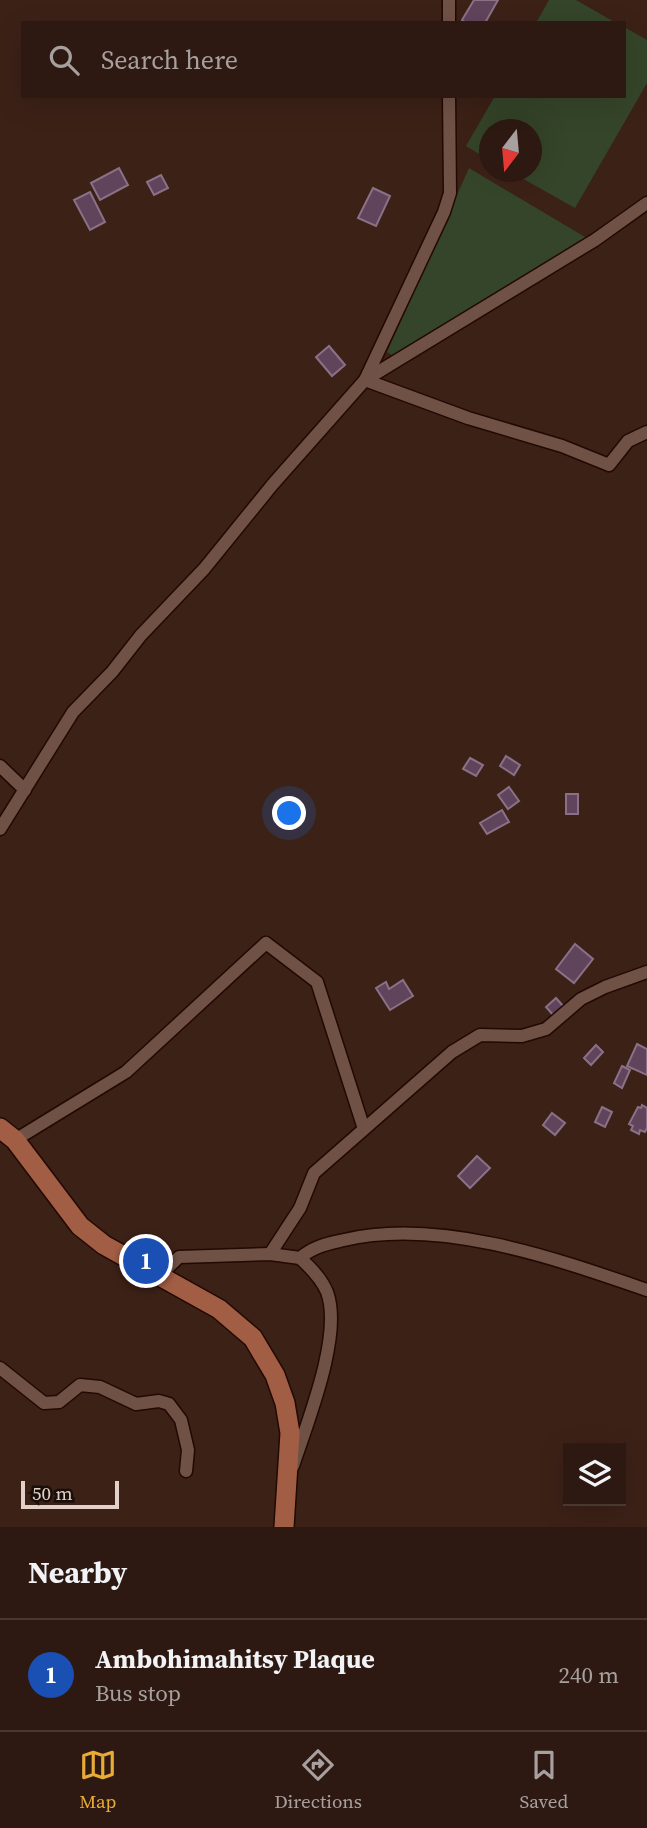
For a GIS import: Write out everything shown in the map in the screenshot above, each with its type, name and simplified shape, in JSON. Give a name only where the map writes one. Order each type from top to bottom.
[{"type":"main road","points":[[8,1134],[80,1226],[104,1245],[219,1309],[253,1338],[275,1375],[285,1403],[290,1433],[284,1527]]},
{"type":"street","points":[[449,0],[449,21]]},
{"type":"street","points":[[0,829],[73,712],[204,569],[273,484],[365,380],[444,212],[450,193],[449,98]]},
{"type":"street","points":[[365,380],[596,240],[647,203]]},
{"type":"street","points":[[365,380],[468,418],[562,446],[609,465],[628,441],[647,432]]},
{"type":"street","points":[[0,766],[25,790]]},
{"type":"street","points":[[8,1134],[126,1072],[266,943],[317,982],[364,1129]]},
{"type":"street","points":[[270,1254],[300,1208],[314,1173],[453,1052],[480,1035],[522,1036],[546,1029],[581,999],[605,986],[647,972]]},
{"type":"street","points":[[300,1258],[311,1248],[372,1233],[416,1232],[535,1253],[647,1290]]},
{"type":"street","points":[[159,1276],[179,1256],[270,1254],[300,1258],[315,1272],[327,1292],[331,1316],[327,1355],[285,1494]]},
{"type":"street","points":[[0,1368],[44,1403],[59,1402],[80,1385],[100,1387],[136,1404],[159,1401],[169,1404],[181,1420],[188,1450],[186,1471]]},
{"type":"green space","points":[[549,0],[576,0],[613,21],[537,21]]},
{"type":"green space","points":[[626,28],[647,40],[647,83],[575,208],[529,182],[542,182],[542,119],[482,119],[494,98],[626,98]]},
{"type":"green space","points":[[479,124],[479,154],[466,146]]},
{"type":"green space","points":[[469,168],[479,174],[479,182],[493,182],[590,240],[397,358],[387,352]]},
{"type":"building","points":[[474,0],[498,0],[486,21],[462,20]]},
{"type":"building","points":[[119,168],[128,185],[100,200],[91,183]]},
{"type":"building","points":[[161,175],[168,188],[154,195],[147,182]]},
{"type":"building","points":[[373,188],[390,196],[376,226],[358,218]]},
{"type":"building","points":[[90,192],[105,222],[90,230],[74,200]]},
{"type":"building","points":[[329,346],[345,365],[332,376],[316,357]]},
{"type":"building","points":[[506,756],[520,765],[514,775],[500,766]]},
{"type":"building","points":[[470,758],[483,765],[476,776],[463,769]]},
{"type":"building","points":[[509,787],[519,801],[508,809],[498,795]]},
{"type":"building","points":[[566,794],[578,794],[578,814],[566,814]]},
{"type":"building","points":[[502,810],[509,822],[487,834],[480,823]]},
{"type":"building","points":[[575,944],[593,959],[574,983],[556,969]]},
{"type":"building","points":[[403,980],[413,996],[390,1010],[376,988],[386,982],[389,989]]},
{"type":"building","points":[[556,998],[564,1007],[554,1016],[546,1007]]},
{"type":"building","points":[[637,1044],[647,1049],[647,1075],[627,1066]]},
{"type":"building","points":[[596,1045],[603,1052],[591,1065],[584,1058]]},
{"type":"building","points":[[622,1066],[630,1070],[622,1088],[614,1083]]},
{"type":"building","points":[[642,1105],[647,1108],[647,1128],[645,1132],[640,1130],[639,1134],[631,1130],[633,1126],[629,1124],[638,1107],[641,1108]]},
{"type":"building","points":[[602,1107],[612,1112],[605,1127],[595,1122]]},
{"type":"building","points":[[552,1113],[565,1123],[555,1135],[543,1125]]},
{"type":"building","points":[[477,1156],[490,1168],[470,1188],[458,1176]]},
{"type":"place","name":"Ambohimahitsy Plaque","points":[[146,1261]]}]
